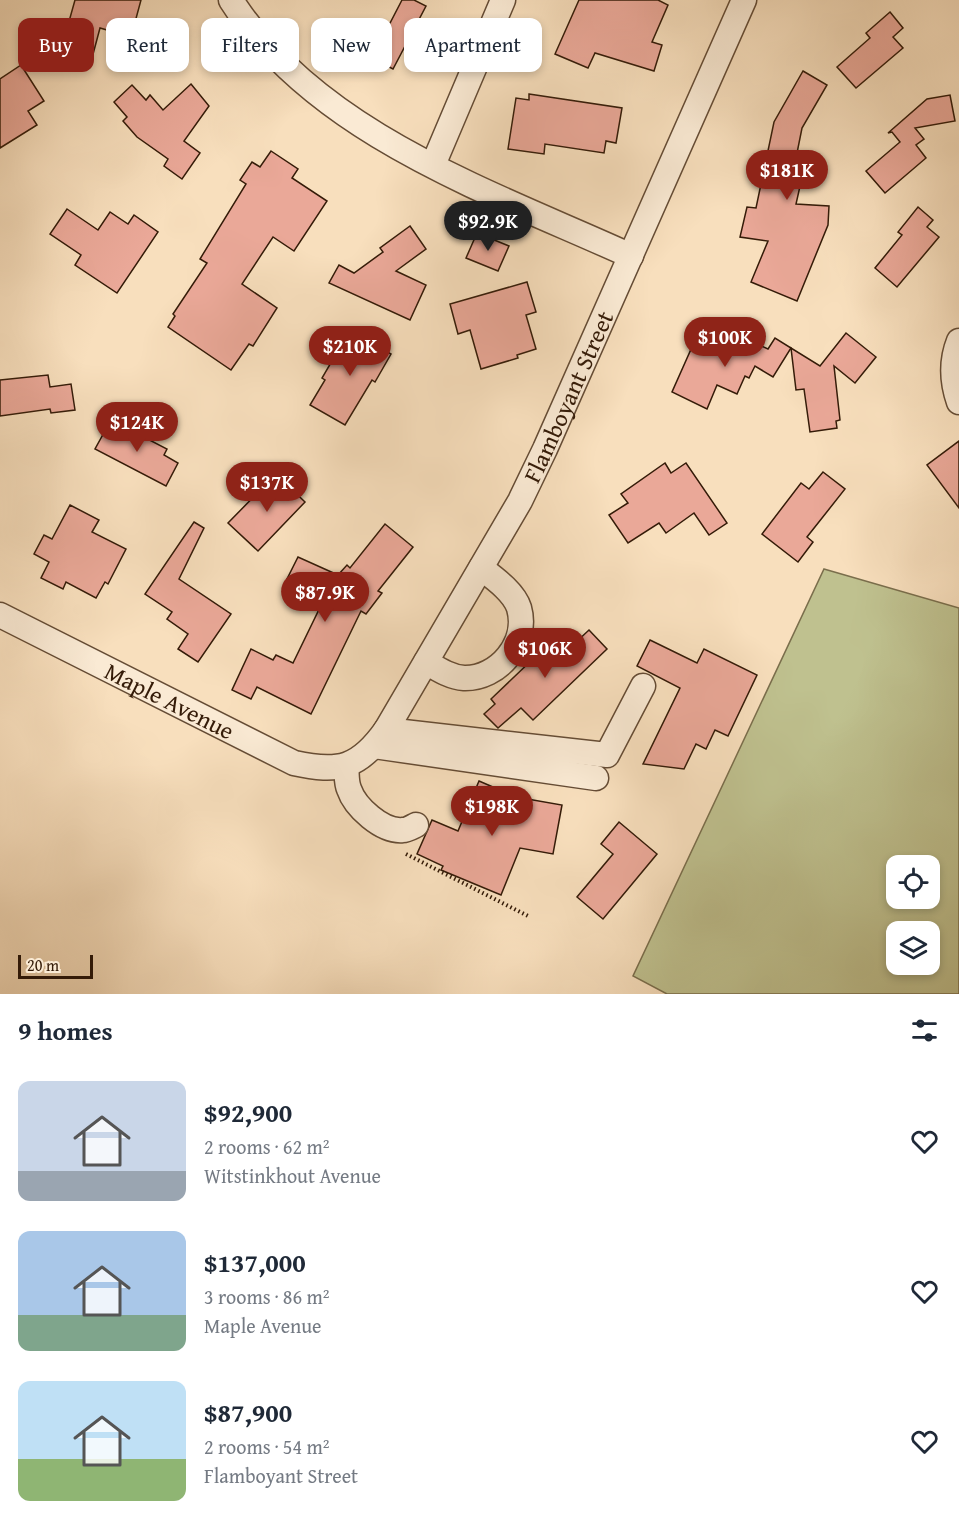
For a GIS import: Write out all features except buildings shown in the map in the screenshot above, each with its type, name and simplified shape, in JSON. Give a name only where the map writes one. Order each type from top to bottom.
[{"type":"street","points":[[231,0],[274,56],[303,83],[375,133],[433,165],[631,256]]},
{"type":"street","points":[[433,165],[503,0]]},
{"type":"street","name":"Flamboyant Street","points":[[346,766],[358,760],[380,738],[520,501],[744,0]]},
{"type":"street","points":[[959,341],[953,365],[955,390],[959,402]]},
{"type":"street","points":[[426,662],[445,674],[464,678],[487,675],[505,662],[516,644],[520,628],[519,608],[511,595],[481,568]]},
{"type":"street","name":"Maple Avenue","points":[[0,615],[294,763],[321,768],[346,766]]},
{"type":"street","points":[[380,738],[607,755],[643,686]]},
{"type":"street","points":[[380,738],[596,778]]},
{"type":"street","points":[[346,766],[348,787],[354,801],[373,818],[389,828],[404,830],[416,825]]},
{"type":"path","points":[[398,847],[406,855],[530,917]]},
{"type":"green space","points":[[824,569],[959,608],[959,994],[667,994],[633,976]]}]
